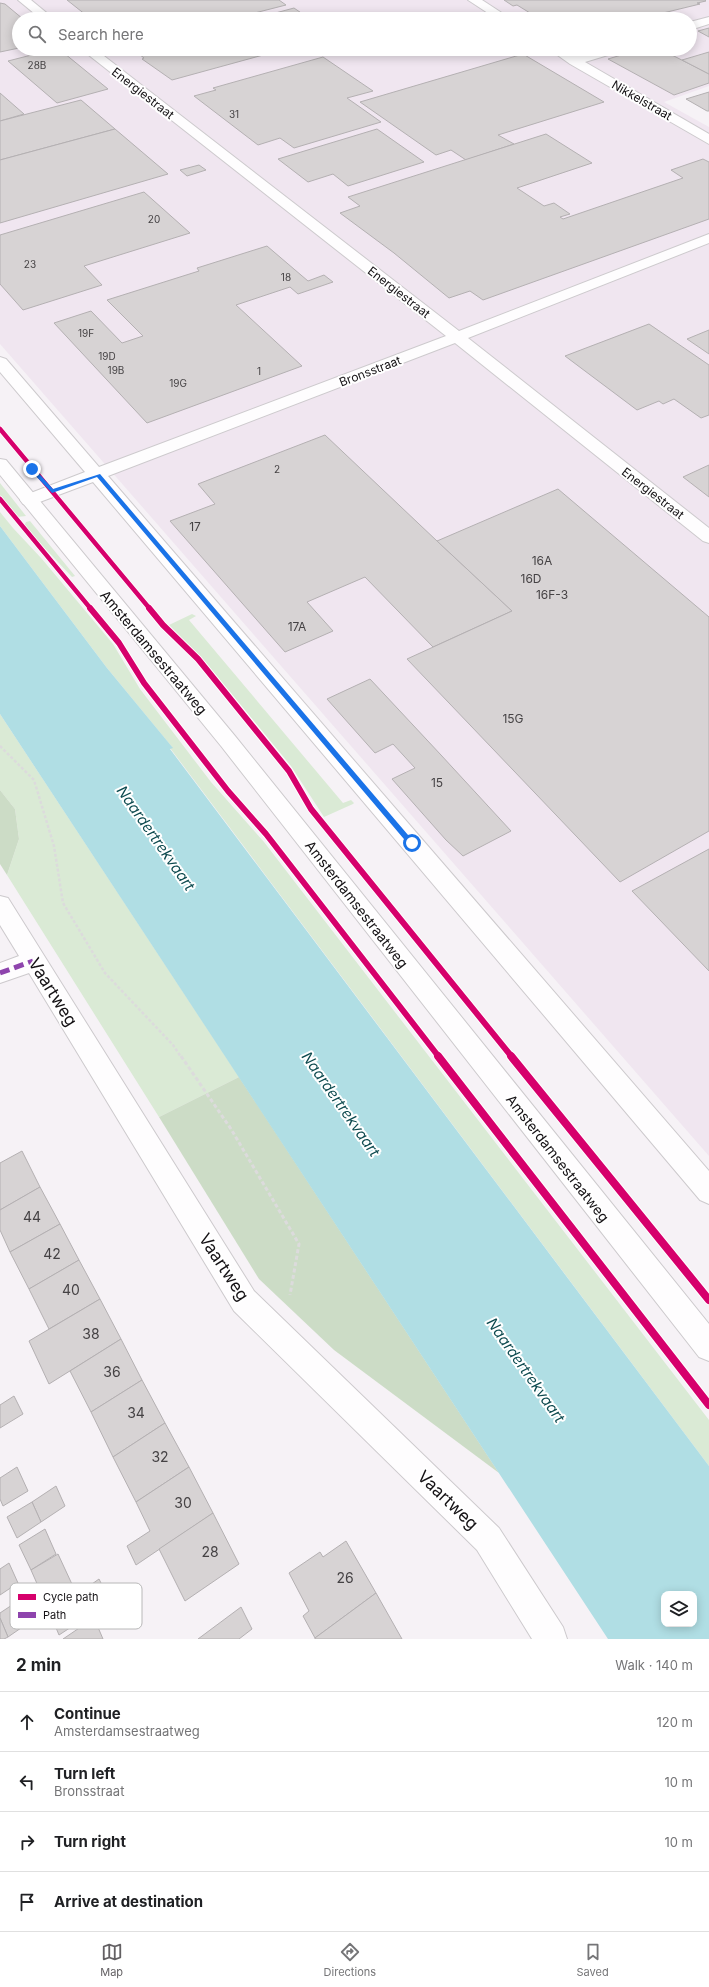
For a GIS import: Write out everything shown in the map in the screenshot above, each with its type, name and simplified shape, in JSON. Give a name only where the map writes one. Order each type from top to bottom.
[{"type":"street","points":[[24,0],[39,12]]},
{"type":"street","points":[[474,0],[494,12]]},
{"type":"street","points":[[697,24],[709,20]]},
{"type":"street","name":"Energiestraat","points":[[96,56],[457,337],[709,537]]},
{"type":"street","name":"Nikkelstraat","points":[[566,56],[709,140]]},
{"type":"street","points":[[574,61],[591,56]]},
{"type":"street","name":"Bronsstraat","points":[[29,500],[457,337],[709,238]]},
{"type":"street","points":[[0,362],[709,1191]]},
{"type":"street","name":"Amsterdamsestraatweg","points":[[0,464],[228,741],[709,1347]]},
{"type":"street","name":"Vaartweg","points":[[0,905],[33,961],[244,1301],[488,1539],[551,1639]]},
{"type":"street","points":[[0,973],[33,961]]},
{"type":"path","points":[[0,746],[34,780],[54,846],[63,904],[105,973],[174,1046],[231,1129],[299,1244],[282,1338]]},
{"type":"shaded area","points":[[0,0],[709,0],[709,86],[664,102],[709,127],[709,1156],[0,344]]},
{"type":"green space","points":[[0,483],[26,516],[17,517],[0,495]]},
{"type":"green space","points":[[0,512],[42,559],[113,644],[140,689],[211,782],[264,842],[709,1420],[709,1466],[170,748],[172,747],[107,668],[0,526]]},
{"type":"green space","points":[[30,521],[75,576],[72,577],[24,526],[26,522]]},
{"type":"green space","points":[[192,614],[196,616],[189,620],[343,803],[351,800],[354,803],[353,804],[324,817],[291,766],[207,664],[169,625]]},
{"type":"green space","points":[[0,714],[239,1077],[159,1117],[7,875],[19,839],[15,809],[0,790]]},
{"type":"green space","points":[[0,790],[15,809],[19,839],[7,875],[0,864]]},
{"type":"green space","points":[[239,1077],[499,1473],[334,1350],[259,1279],[159,1117]]},
{"type":"water","name":"Naardertrekvaart","points":[[0,526],[107,668],[173,748],[170,749],[709,1466],[709,1639],[608,1639],[0,714]]},
{"type":"building","points":[[67,0],[279,0],[286,5],[258,12],[82,12]]},
{"type":"building","points":[[504,0],[706,1],[697,3],[700,4],[667,12],[528,12],[517,5],[513,6]]},
{"type":"building","points":[[0,3],[5,4],[15,12],[12,12],[12,49],[0,52]]},
{"type":"building","points":[[294,8],[300,12],[279,12]]},
{"type":"building","points":[[709,28],[709,37],[698,31]]},
{"type":"building","points":[[709,52],[709,74],[682,60]]},
{"type":"building","points":[[28,56],[68,56],[108,89],[57,103],[8,61]]},
{"type":"building","points":[[142,56],[259,56],[172,80],[142,59],[144,58]]},
{"type":"building","points":[[516,56],[526,56],[604,102],[498,135],[514,144],[466,160],[451,150],[436,155],[360,102]]},
{"type":"building","points":[[618,56],[674,56],[709,74],[709,83],[674,95],[608,59]]},
{"type":"building","points":[[323,57],[373,91],[347,98],[381,122],[294,148],[280,138],[258,145],[194,96],[216,90],[213,88]]},
{"type":"building","points":[[709,92],[709,111],[686,99]]},
{"type":"building","points":[[0,93],[24,114],[0,121]]},
{"type":"building","points":[[81,100],[115,129],[0,160],[0,121]]},
{"type":"building","points":[[115,129],[168,174],[0,223],[0,160]]},
{"type":"building","points":[[377,129],[424,162],[348,186],[333,174],[308,182],[278,159]]},
{"type":"building","points":[[546,134],[592,163],[517,188],[544,206],[554,203],[570,214],[560,217],[563,219],[683,178],[671,170],[703,159],[709,162],[709,219],[483,300],[470,291],[449,298],[394,253],[340,213],[360,206],[348,197]]},
{"type":"building","points":[[199,165],[206,170],[187,176],[180,170]]},
{"type":"building","points":[[144,192],[190,233],[84,266],[102,285],[23,310],[0,284],[0,235]]},
{"type":"building","points":[[267,246],[308,281],[324,275],[333,282],[298,294],[290,287],[236,305],[302,366],[147,423],[54,323],[91,311],[122,343],[143,336],[107,300],[199,271],[197,268]]},
{"type":"building","points":[[649,324],[709,365],[709,415],[701,418],[674,399],[663,404],[659,401],[637,410],[565,356]]},
{"type":"building","points":[[709,330],[709,354],[687,339]]},
{"type":"building","points":[[325,435],[512,611],[433,647],[365,577],[307,602],[333,631],[285,652],[170,521],[215,504],[198,484]]},
{"type":"building","points":[[709,465],[709,497],[683,477]]},
{"type":"building","points":[[558,489],[709,617],[709,831],[620,882],[407,659],[512,611],[437,541]]},
{"type":"building","points":[[370,679],[511,831],[463,856],[446,840],[392,779],[415,768],[393,744],[375,753],[327,699]]},
{"type":"building","points":[[709,849],[709,971],[632,891]]},
{"type":"building","points":[[22,1151],[40,1187],[0,1210],[0,1163]]},
{"type":"building","points":[[40,1187],[60,1224],[10,1252],[0,1230],[0,1210]]},
{"type":"building","points":[[60,1224],[79,1260],[29,1289],[10,1252]]},
{"type":"building","points":[[79,1260],[100,1299],[49,1329],[29,1289]]},
{"type":"building","points":[[100,1299],[121,1339],[49,1384],[29,1341]]},
{"type":"building","points":[[121,1339],[142,1380],[91,1412],[70,1371]]},
{"type":"building","points":[[142,1380],[165,1423],[113,1457],[91,1412]]},
{"type":"building","points":[[14,1396],[23,1414],[0,1428],[0,1405]]},
{"type":"building","points":[[165,1423],[189,1467],[136,1502],[113,1457]]},
{"type":"building","points":[[17,1467],[28,1491],[3,1506],[0,1499],[0,1478]]},
{"type":"building","points":[[189,1467],[213,1513],[136,1565],[127,1546],[150,1531],[136,1502]]},
{"type":"building","points":[[56,1486],[65,1506],[41,1522],[32,1502]]},
{"type":"building","points":[[32,1502],[41,1522],[17,1538],[7,1517]]},
{"type":"building","points":[[213,1513],[239,1564],[185,1601],[159,1549]]},
{"type":"building","points":[[45,1529],[56,1554],[31,1570],[19,1545]]},
{"type":"building","points":[[346,1541],[376,1593],[315,1638],[303,1616],[309,1611],[289,1573],[320,1552],[323,1557]]},
{"type":"building","points":[[58,1554],[71,1583],[37,1583],[31,1570]]},
{"type":"building","points":[[9,1563],[18,1583],[10,1583],[10,1588],[0,1595],[0,1569]]},
{"type":"building","points":[[99,1579],[101,1583],[93,1583]]},
{"type":"building","points":[[376,1593],[402,1639],[315,1639],[315,1638]]},
{"type":"building","points":[[10,1606],[10,1629],[20,1629],[8,1637],[0,1618],[0,1613]]},
{"type":"building","points":[[241,1607],[252,1629],[239,1639],[198,1639]]},
{"type":"building","points":[[0,1618],[8,1637],[4,1639],[0,1639]]},
{"type":"building","points":[[57,1629],[68,1629],[59,1635]]},
{"type":"building","points":[[78,1629],[99,1629],[103,1639],[63,1639]]},
{"type":"marked path","points":[[0,973],[33,961]]},
{"type":"cycle path","points":[[0,429],[163,625],[198,659],[289,771],[311,809],[709,1300]]},
{"type":"cycle path","points":[[0,499],[18,523],[119,643],[144,683],[228,791],[266,834],[709,1405]]},
{"type":"route","points":[[32,469],[52,491],[98,475],[412,843]]}]
